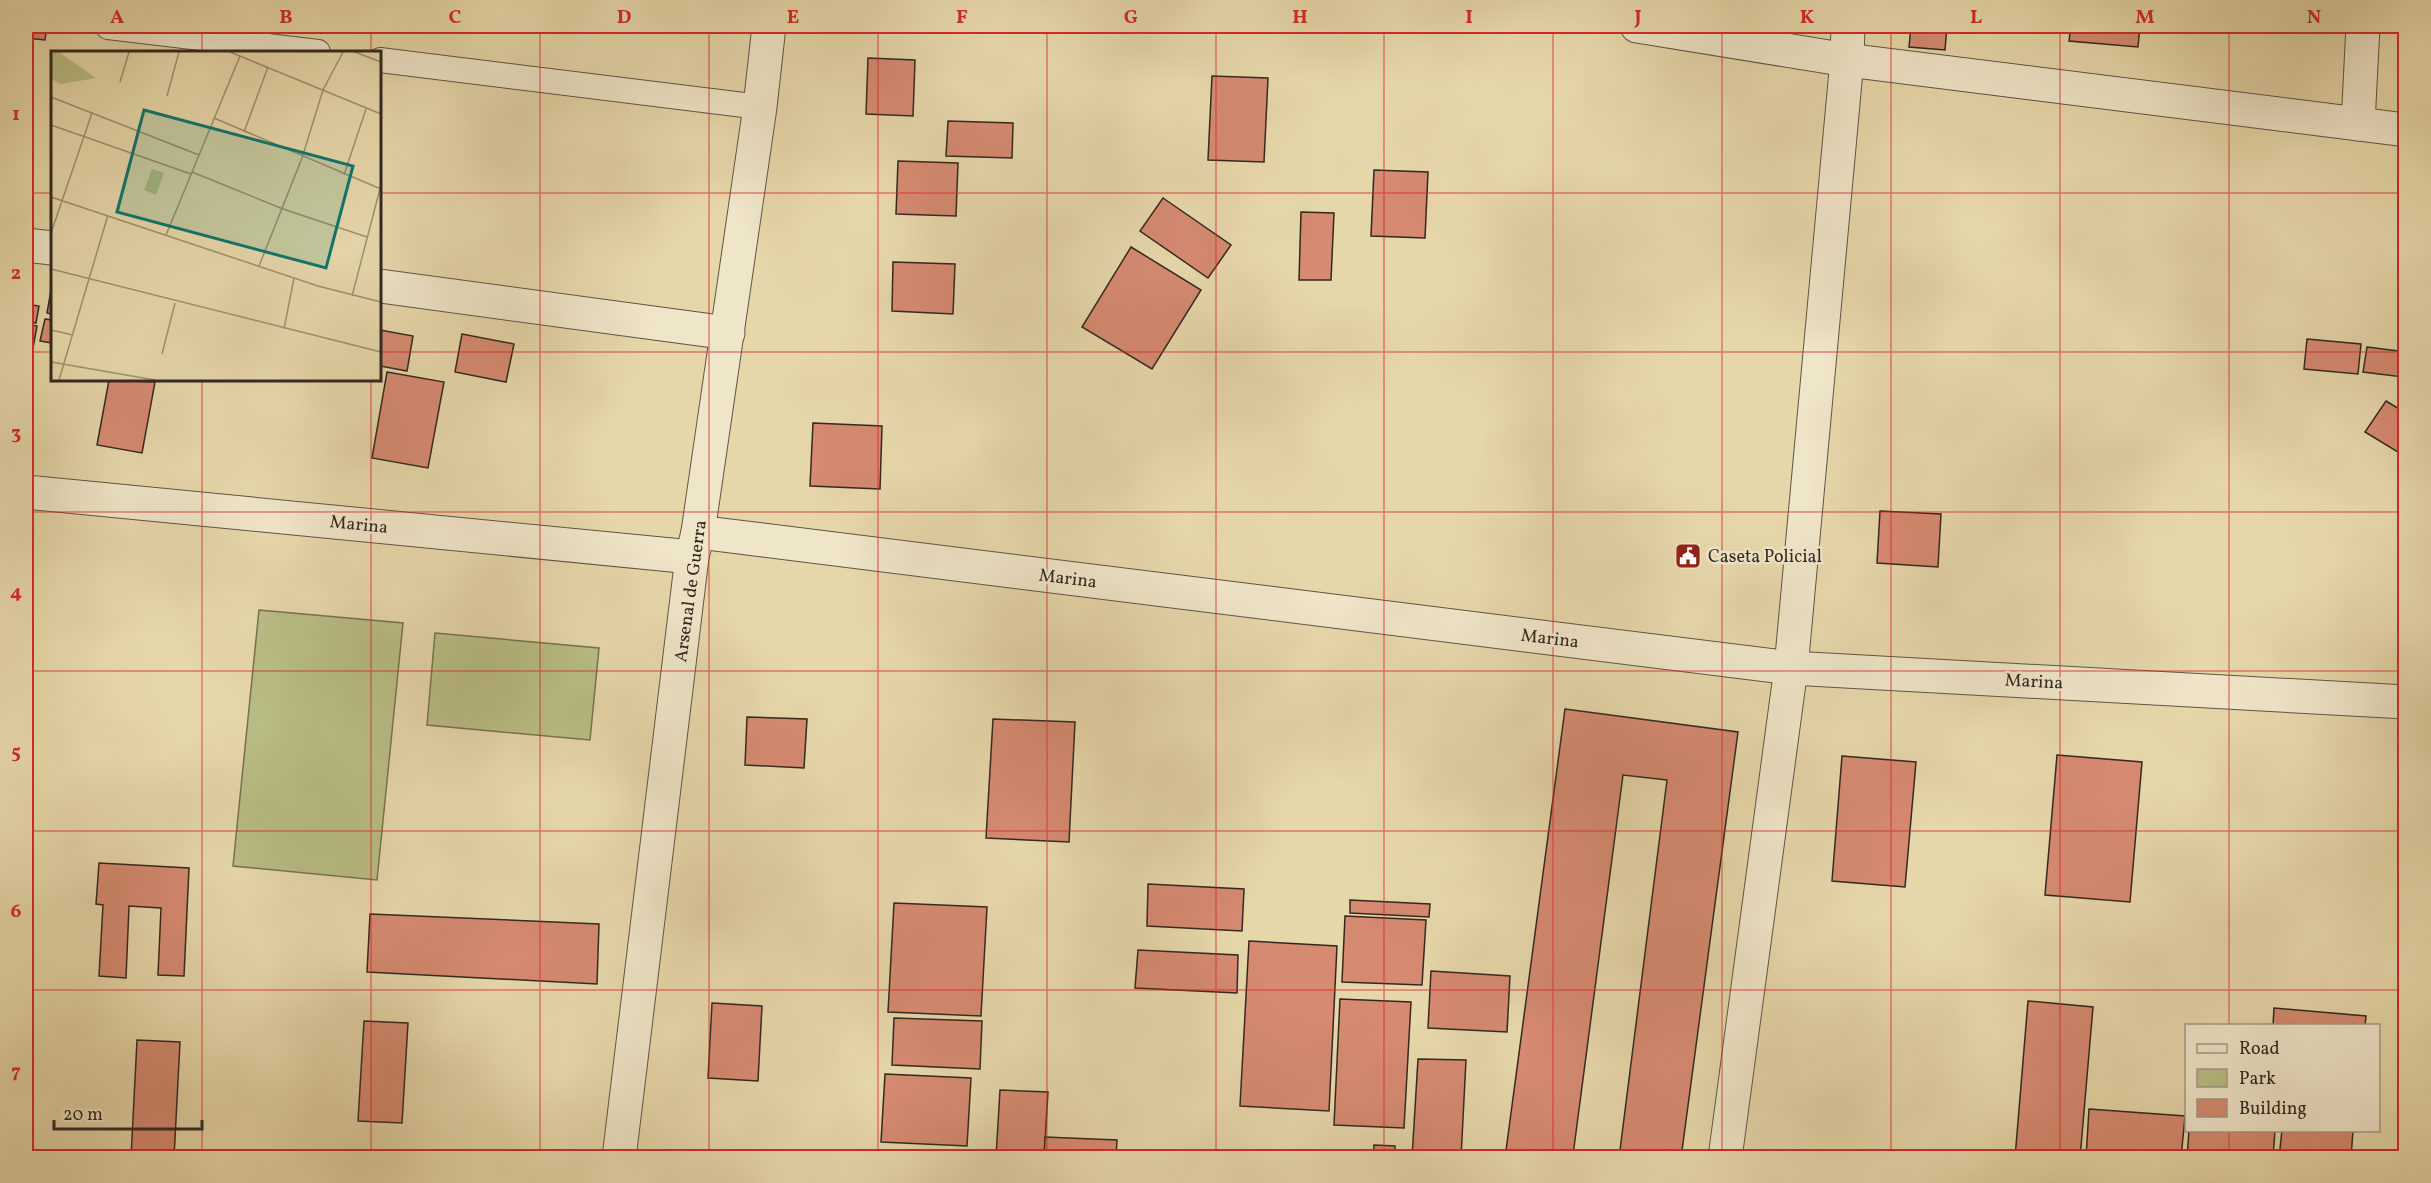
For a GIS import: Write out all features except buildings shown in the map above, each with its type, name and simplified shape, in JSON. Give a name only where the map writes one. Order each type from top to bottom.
[{"type":"street","name":"Arsenal de Guerra","points":[[619,1158],[695,544],[728,333],[769,26]]},
{"type":"street","points":[[1637,26],[1847,60],[2406,130]]},
{"type":"street","points":[[1725,1158],[1791,668],[1847,60],[1848,26]]},
{"type":"street","points":[[2358,124],[2363,26]]},
{"type":"street","points":[[26,245],[51,248]]},
{"type":"street","points":[[381,286],[728,333]]},
{"type":"street","name":"Marina","points":[[26,492],[695,544],[1791,668],[2406,702]]},
{"type":"lane","points":[[108,27],[310,51]]},
{"type":"lane","points":[[381,60],[760,106]]},
{"type":"green space","points":[[259,610],[403,623],[377,880],[233,866]]},
{"type":"green space","points":[[435,633],[599,648],[590,740],[427,725]]},
{"type":"place","name":"Caseta Policial","points":[[1688,556]]}]
